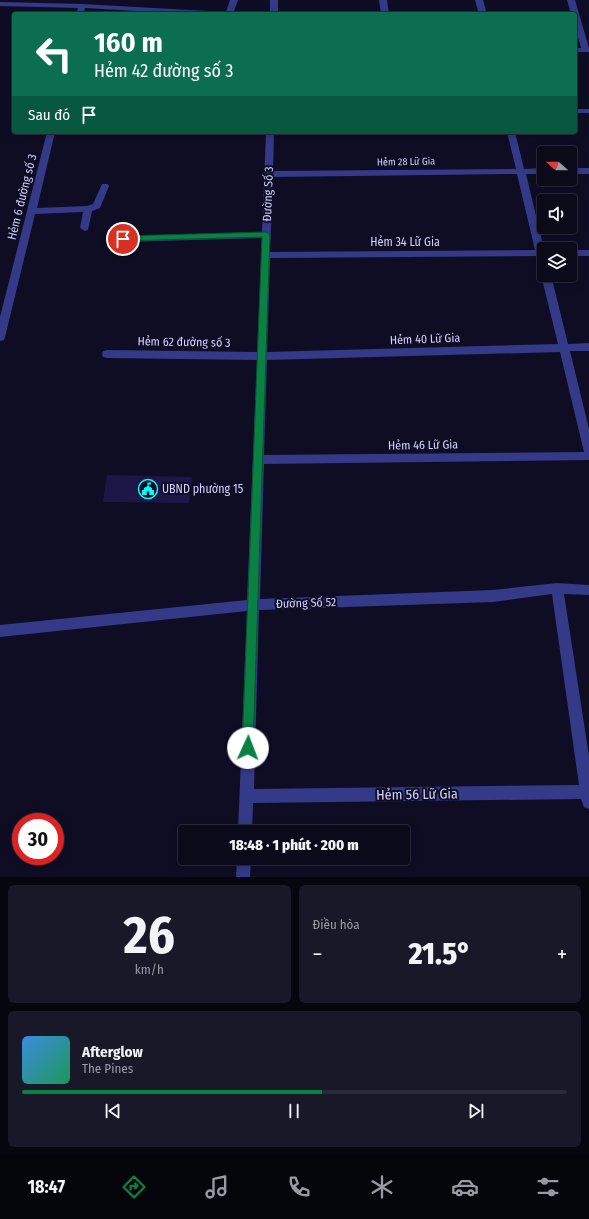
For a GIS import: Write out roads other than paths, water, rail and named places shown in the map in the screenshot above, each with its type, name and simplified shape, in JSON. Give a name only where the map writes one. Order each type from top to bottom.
[{"type":"street","points":[[228,12],[234,0]]},
{"type":"street","points":[[274,0],[274,12]]},
{"type":"street","points":[[383,0],[385,12]]},
{"type":"street","points":[[479,0],[482,12]]},
{"type":"street","points":[[571,0],[575,12]]},
{"type":"street","points":[[0,4],[82,6],[191,12]]},
{"type":"street","points":[[80,12],[82,6]]},
{"type":"street","points":[[577,19],[587,50]]},
{"type":"street","points":[[577,111],[589,111]]},
{"type":"street","name":"Hẻm 6 đường số 3","points":[[0,337],[50,134]]},
{"type":"street","name":"Đường Số 3","points":[[245,825],[270,134]]},
{"type":"street","points":[[512,134],[539,242]]},
{"type":"street","name":"Hẻm 28 Lữ Gia","points":[[268,174],[537,171]]},
{"type":"street","points":[[577,171],[589,171]]},
{"type":"street","points":[[31,211],[88,210],[97,206],[105,186]]},
{"type":"street","points":[[85,228],[88,210]]},
{"type":"street","points":[[123,239],[266,235]]},
{"type":"street","name":"Hẻm 34 Lữ Gia","points":[[265,256],[537,253]]},
{"type":"street","points":[[577,253],[589,254]]},
{"type":"street","points":[[548,282],[589,451]]},
{"type":"street","name":"Hẻm 40 Lữ Gia","points":[[262,356],[589,348]]},
{"type":"street","name":"Hẻm 62 đường số 3","points":[[107,354],[262,356]]},
{"type":"street","name":"Hẻm 46 Lữ Gia","points":[[258,460],[589,456]]},
{"type":"street","points":[[557,588],[588,797]]},
{"type":"street","name":"Đường Số 52","points":[[0,631],[253,605],[493,596],[557,588],[589,590]]},
{"type":"street","name":"Hẻm 56 Lữ Gia","points":[[246,796],[588,797]]},
{"type":"street","points":[[243,877],[244,865]]},
{"type":"place","name":"UBND phường 15","points":[[148,489]]}]
